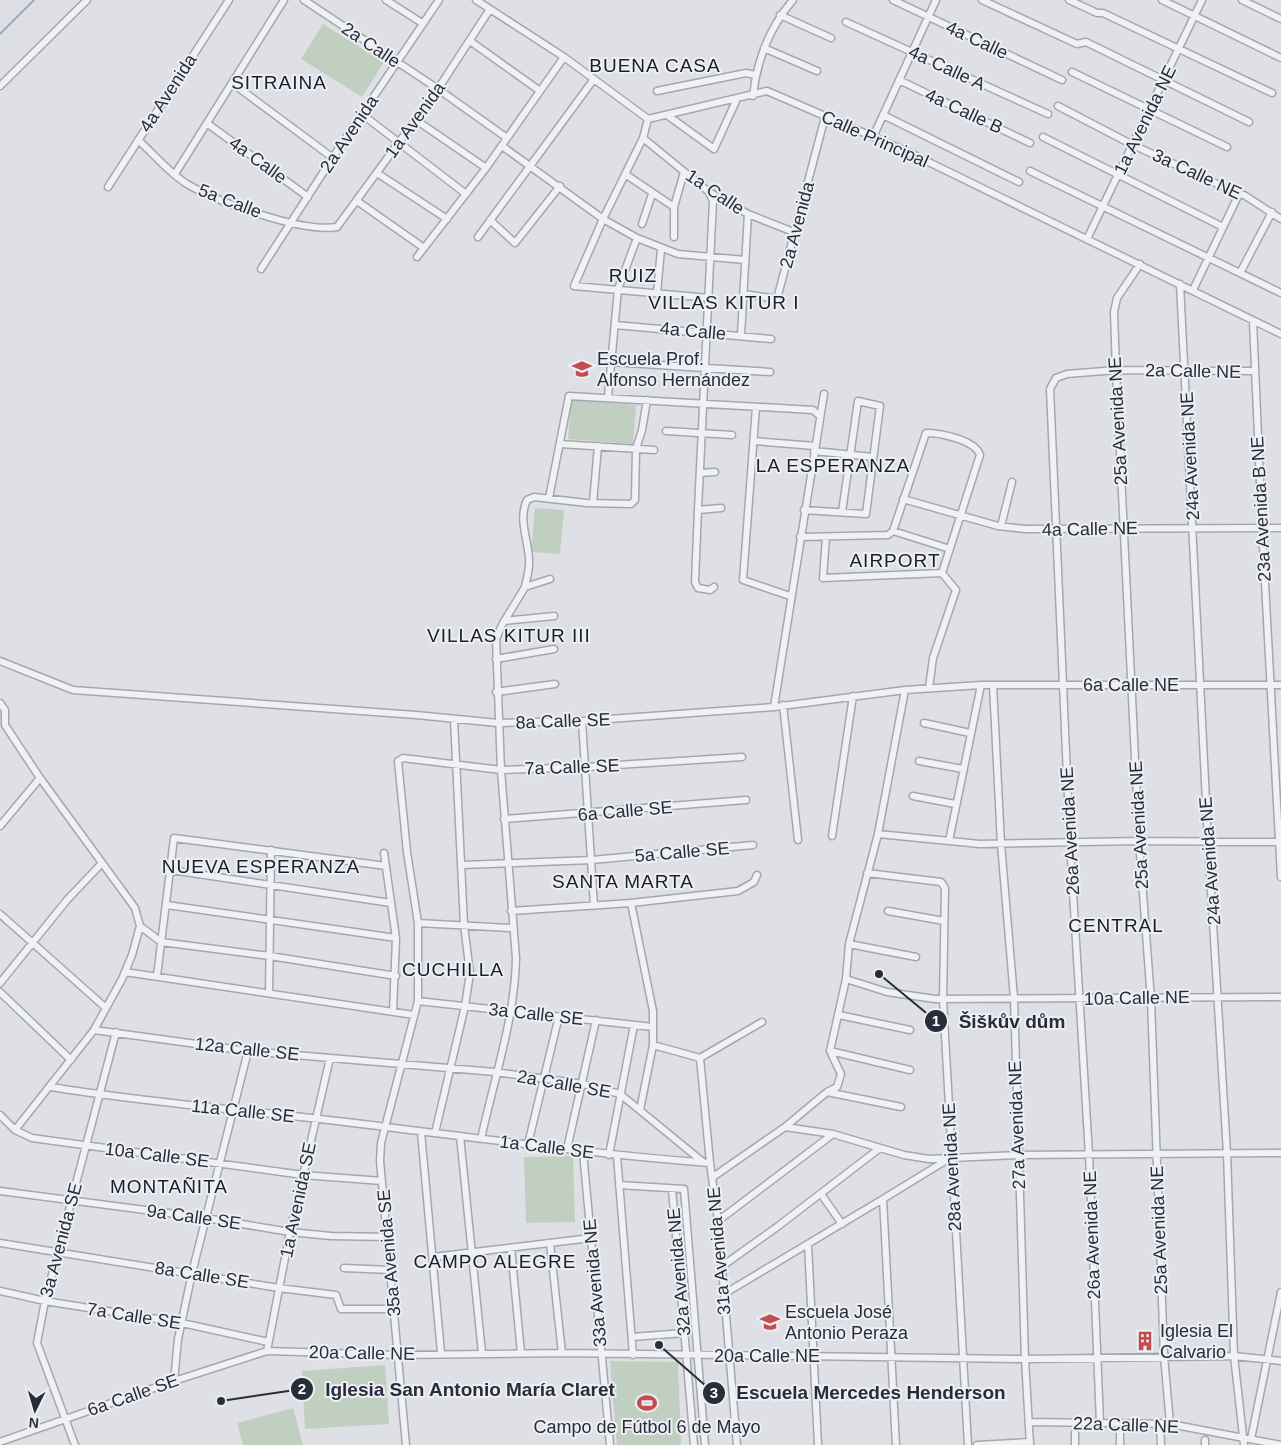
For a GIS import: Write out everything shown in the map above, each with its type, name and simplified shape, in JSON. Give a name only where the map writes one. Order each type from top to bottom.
[{"type":"street","points":[[0,86],[87,0]]},
{"type":"street","name":"4a Avenida","points":[[108,187],[229,0]]},
{"type":"street","points":[[176,174],[284,0]]},
{"type":"street","name":"2a Calle","points":[[304,0],[438,88],[507,138]]},
{"type":"street","points":[[386,0],[422,23]]},
{"type":"street","name":"2a Avenida","points":[[261,269],[439,0]]},
{"type":"street","points":[[476,0],[564,58],[648,119],[644,138],[603,219],[574,286],[709,298]]},
{"type":"street","points":[[753,96],[755,75],[764,48],[780,15],[793,0]]},
{"type":"street","name":"4a Calle","points":[[893,0],[1062,80]]},
{"type":"street","points":[[873,137],[936,0]]},
{"type":"street","points":[[982,0],[1077,44],[1086,42],[1249,122]]},
{"type":"street","points":[[1069,0],[1097,13],[1103,13],[1272,93]]},
{"type":"street","points":[[1162,0],[1281,58]]},
{"type":"street","name":"1a Avenida NE","points":[[1088,239],[1202,0]]},
{"type":"street","points":[[1242,0],[1281,19]]},
{"type":"street","name":"1a Avenida","points":[[337,228],[416,120],[490,10]]},
{"type":"street","points":[[780,15],[832,38]]},
{"type":"street","name":"4a Calle A","points":[[846,22],[1048,114]]},
{"type":"street","points":[[470,41],[540,91]]},
{"type":"street","points":[[764,48],[817,71]]},
{"type":"street","points":[[417,257],[486,168],[564,58]]},
{"type":"street","points":[[1072,72],[1227,147]]},
{"type":"street","points":[[657,91],[746,73],[755,75]]},
{"type":"street","points":[[478,237],[594,79]]},
{"type":"street","name":"4a Calle B","points":[[899,80],[1030,142]]},
{"type":"street","points":[[232,83],[333,158]]},
{"type":"street","name":"Calle Principal","points":[[648,119],[768,91],[873,137],[1140,264],[1281,334]]},
{"type":"street","points":[[667,115],[714,149],[737,99]]},
{"type":"street","name":"3a Calle NE","points":[[1058,106],[1133,144],[1244,195],[1281,219]]},
{"type":"street","points":[[362,115],[466,194]]},
{"type":"street","points":[[883,115],[1018,182]]},
{"type":"street","name":"2a Avenida","points":[[744,294],[777,300],[826,118]]},
{"type":"street","points":[[416,120],[486,168]]},
{"type":"street","name":"4a Calle","points":[[208,124],[308,197]]},
{"type":"street","points":[[1043,137],[1223,227]]},
{"type":"street","name":"1a Calle","points":[[644,138],[716,200],[796,233]]},
{"type":"street","name":"5a Calle","points":[[138,140],[186,183],[220,200],[291,223],[337,228]]},
{"type":"street","points":[[502,146],[560,186],[603,219],[637,238],[661,249],[678,254],[746,260]]},
{"type":"street","points":[[674,237],[674,207],[684,172]]},
{"type":"street","points":[[1030,172],[1281,293]]},
{"type":"street","points":[[377,173],[447,219]]},
{"type":"street","points":[[625,174],[652,194],[674,207]]},
{"type":"street","points":[[490,220],[515,243],[560,186]]},
{"type":"street","points":[[642,224],[652,194]]},
{"type":"street","points":[[1193,290],[1239,194]]},
{"type":"street","points":[[714,588],[710,590],[698,588],[695,582],[710,258],[716,200]]},
{"type":"street","points":[[357,201],[424,248]]},
{"type":"street","points":[[1240,273],[1272,212]]},
{"type":"street","points":[[741,335],[748,214]]},
{"type":"street","points":[[608,397],[618,289],[637,238]]},
{"type":"street","points":[[657,293],[661,249]]},
{"type":"street","name":"25a Avenida NE","points":[[1140,264],[1117,298],[1114,312],[1139,841],[1150,1000],[1164,1356],[1170,1424]]},
{"type":"street","name":"24a Avenida NE","points":[[1180,284],[1208,842],[1219,996],[1227,1153],[1234,1356],[1247,1438]]},
{"type":"street","name":"23a Avenida B NE","points":[[1253,321],[1254,371],[1281,877]]},
{"type":"street","name":"4a Calle","points":[[615,325],[770,338]]},
{"type":"street","points":[[611,362],[770,372]]},
{"type":"street","name":"2a Calle NE","points":[[1050,389],[1056,378],[1067,374],[1116,370],[1254,371]]},
{"type":"street","name":"26a Avenida NE","points":[[1050,389],[1070,843],[1089,1155],[1100,1423]]},
{"type":"street","points":[[774,707],[790,596],[824,394]]},
{"type":"street","points":[[550,498],[570,396],[813,410],[820,416]]},
{"type":"street","points":[[481,1139],[516,987],[516,958],[512,928],[496,692],[496,639],[504,621],[525,586],[530,560],[524,536],[524,507],[527,500],[534,497],[593,503],[631,504],[635,500],[636,449],[642,430],[647,400]]},
{"type":"street","points":[[804,510],[866,514],[880,406],[858,401],[842,512]]},
{"type":"street","points":[[756,407],[743,580],[790,596]]},
{"type":"street","points":[[666,431],[732,435]]},
{"type":"street","points":[[800,537],[888,535],[893,531],[926,433],[935,433],[972,445],[978,450],[980,455],[942,573]]},
{"type":"street","points":[[754,441],[872,457]]},
{"type":"street","points":[[560,444],[654,450]]},
{"type":"street","points":[[593,503],[598,446]]},
{"type":"street","points":[[700,473],[715,472]]},
{"type":"street","points":[[1001,526],[1012,482]]},
{"type":"street","name":"4a Calle NE","points":[[903,499],[1001,526],[1055,530],[1281,528]]},
{"type":"street","points":[[698,510],[722,508]]},
{"type":"street","points":[[893,531],[950,549]]},
{"type":"street","points":[[826,537],[823,578],[942,573]]},
{"type":"street","points":[[929,688],[933,658],[956,590],[942,573]]},
{"type":"street","points":[[525,586],[550,579]]},
{"type":"street","points":[[504,621],[554,616]]},
{"type":"street","points":[[496,659],[554,649]]},
{"type":"street","name":"8a Calle SE","points":[[0,661],[73,690],[498,723],[582,722],[774,707],[853,696]]},
{"type":"street","points":[[496,692],[555,684]]},
{"type":"street","points":[[949,841],[962,769],[981,685]]},
{"type":"street","name":"6a Calle NE","points":[[853,696],[905,690],[981,685],[1281,685]]},
{"type":"street","name":"27a Avenida NE","points":[[994,685],[1001,844],[1014,998],[1025,1359],[1030,1443]]},
{"type":"street","points":[[713,1177],[785,1127],[827,1092],[837,1087],[841,1074],[830,1051],[846,979],[849,944],[878,834],[905,690]]},
{"type":"street","points":[[832,836],[853,696]]},
{"type":"street","points":[[0,703],[5,710],[5,725],[40,778],[135,908],[140,926],[125,972],[94,1030],[51,1087],[15,1130]]},
{"type":"street","points":[[783,705],[798,840]]},
{"type":"street","points":[[435,1133],[470,973],[464,925],[454,719]]},
{"type":"street","points":[[582,722],[594,906]]},
{"type":"street","points":[[924,723],[970,733]]},
{"type":"street","name":"7a Calle SE","points":[[403,758],[501,770],[586,767],[742,757]]},
{"type":"street","name":"35a Avenida SE","points":[[403,758],[398,761],[398,771],[406,852],[418,923],[418,1001],[381,1144],[382,1181],[406,1445]]},
{"type":"street","points":[[919,760],[962,769]]},
{"type":"street","points":[[0,826],[40,778]]},
{"type":"street","points":[[913,796],[955,804]]},
{"type":"street","name":"6a Calle SE","points":[[504,820],[746,800]]},
{"type":"street","points":[[878,834],[1001,844],[1139,841],[1280,842]]},
{"type":"street","points":[[157,976],[174,838],[386,866]]},
{"type":"street","name":"5a Calle SE","points":[[461,865],[508,865],[592,860],[753,845]]},
{"type":"street","points":[[269,993],[271,850]]},
{"type":"street","points":[[384,853],[396,938],[394,1012]]},
{"type":"street","points":[[0,983],[67,900],[102,863]]},
{"type":"street","points":[[171,870],[391,903]]},
{"type":"street","name":"28a Avenida NE","points":[[867,873],[941,882],[946,888],[943,999],[968,1445]]},
{"type":"street","points":[[511,911],[631,903],[738,891],[754,882],[757,875]]},
{"type":"street","points":[[631,903],[653,1011],[653,1045],[640,1110]]},
{"type":"street","points":[[167,905],[396,938]]},
{"type":"street","points":[[888,911],[944,921]]},
{"type":"street","points":[[0,914],[106,1008]]},
{"type":"street","points":[[418,923],[512,928]]},
{"type":"street","points":[[140,926],[160,942],[270,956],[396,976]]},
{"type":"street","points":[[849,944],[916,957]]},
{"type":"street","points":[[125,972],[414,1015]]},
{"type":"street","name":"10a Calle NE","points":[[846,979],[887,992],[943,999],[1150,1000],[1219,996],[1281,997]]},
{"type":"street","points":[[0,992],[71,1060]]},
{"type":"street","name":"3a Calle SE","points":[[418,1001],[653,1027]]},
{"type":"street","points":[[839,1015],[910,1030]]},
{"type":"street","points":[[528,1144],[559,1016]]},
{"type":"street","points":[[567,1149],[596,1020]]},
{"type":"street","points":[[653,1045],[700,1058],[762,1022]]},
{"type":"street","points":[[609,1155],[634,1025]]},
{"type":"street","name":"12a Calle SE","points":[[94,1030],[248,1051],[401,1063]]},
{"type":"street","name":"3a Avenida SE","points":[[75,1445],[38,1343],[45,1301],[116,1032]]},
{"type":"street","points":[[174,1381],[178,1339],[192,1273],[248,1051]]},
{"type":"street","points":[[830,1051],[910,1070]]},
{"type":"street","name":"1a Avenida SE","points":[[267,1351],[302,1175],[330,1058]]},
{"type":"street","name":"31a Avenida NE","points":[[700,1058],[706,1163],[713,1177],[718,1221],[737,1445]]},
{"type":"street","name":"2a Calle SE","points":[[401,1063],[544,1078],[583,1084],[620,1094],[706,1163]]},
{"type":"street","name":"11a Calle SE","points":[[51,1087],[100,1095],[386,1126]]},
{"type":"street","points":[[827,1092],[901,1107]]},
{"type":"street","name":"10a Calle SE","points":[[0,1115],[15,1130],[32,1138],[302,1175],[382,1181]]},
{"type":"street","name":"1a Calle SE","points":[[386,1126],[617,1156],[706,1163]]},
{"type":"street","points":[[785,1127],[834,1134],[880,1148],[929,1159],[1018,1155],[1281,1153]]},
{"type":"street","points":[[421,1132],[441,1354]]},
{"type":"street","points":[[718,1221],[834,1134]]},
{"type":"street","points":[[460,1136],[482,1353]]},
{"type":"street","points":[[721,1267],[880,1148]]},
{"type":"street","name":"33a Avenida NE","points":[[584,1152],[610,1445]]},
{"type":"street","points":[[617,1156],[633,1355]]},
{"type":"street","points":[[724,1294],[951,1157]]},
{"type":"street","points":[[619,1185],[684,1189],[705,1445]]},
{"type":"street","name":"32a Avenida NE","points":[[672,1189],[694,1445]]},
{"type":"street","name":"9a Calle SE","points":[[0,1191],[206,1218],[290,1232],[331,1236],[388,1237]]},
{"type":"street","points":[[820,1194],[842,1224]]},
{"type":"street","points":[[883,1199],[896,1445]]},
{"type":"street","points":[[433,1258],[591,1238]]},
{"type":"street","points":[[550,1243],[562,1353]]},
{"type":"street","name":"8a Calle SE","points":[[0,1244],[279,1288],[336,1295],[341,1309],[394,1309]]},
{"type":"street","points":[[808,1244],[818,1445]]},
{"type":"street","points":[[511,1248],[521,1353]]},
{"type":"street","points":[[344,1268],[391,1270]]},
{"type":"street","name":"7a Calle SE","points":[[0,1291],[45,1301],[182,1323],[268,1342]]},
{"type":"street","points":[[1244,1445],[1267,1358],[1281,1292]]},
{"type":"street","points":[[632,1337],[684,1333]]},
{"type":"street","name":"6a Calle SE","points":[[0,1442],[174,1381],[267,1351]]},
{"type":"street","name":"20a Calle NE","points":[[267,1351],[397,1355],[562,1353],[1025,1359],[1234,1356],[1267,1358],[1281,1361]]},
{"type":"street","name":"22a Calle NE","points":[[1029,1422],[1160,1423],[1281,1444]]},
{"type":"street","points":[[1160,1423],[1161,1445]]},
{"type":"street","points":[[1075,1433],[1075,1445]]},
{"type":"street","points":[[1120,1433],[1120,1445]]},
{"type":"street","points":[[977,1445],[1030,1443]]},
{"type":"green space","points":[[323,24],[384,62],[362,97],[301,59]]},
{"type":"green space","points":[[571,400],[636,405],[633,444],[568,439]]},
{"type":"green space","points":[[535,508],[564,510],[560,554],[531,552]]},
{"type":"green space","points":[[573,1156],[575,1222],[526,1223],[524,1157]]},
{"type":"green space","name":"Campo de Fútbol 6 de Mayo","points":[[610,1361],[678,1362],[681,1445],[617,1445]]},
{"type":"green space","points":[[385,1365],[389,1424],[305,1429],[302,1371]]},
{"type":"green space","points":[[293,1408],[303,1445],[243,1445],[237,1423]]},
{"type":"waterway","points":[[0,34],[34,0]]},
{"type":"place","name":"Escuela Prof. Alfonso Hernández","points":[[582,369]]},
{"type":"place","name":"Šiškův dům","points":[[879,974]]},
{"type":"place","name":"Escuela José Antonio Peraza","points":[[770,1322]]},
{"type":"place","name":"Iglesia El Calvario","points":[[1145,1341]]},
{"type":"place","name":"Escuela Mercedes Henderson","points":[[659,1345]]},
{"type":"place","name":"Iglesia San Antonio María Claret","points":[[221,1401]]},
{"type":"place","name":"Campo de Fútbol 6 de Mayo","points":[[647,1403]]},
{"type":"district","name":"BUENA CASA","points":[[655,65]]},
{"type":"district","name":"SITRAINA","points":[[279,82]]},
{"type":"district","name":"RUIZ","points":[[633,275]]},
{"type":"district","name":"VILLAS KITUR I","points":[[724,302]]},
{"type":"district","name":"LA ESPERANZA","points":[[833,465]]},
{"type":"district","name":"AIRPORT","points":[[895,560]]},
{"type":"district","name":"VILLAS KITUR III","points":[[509,635]]},
{"type":"district","name":"NUEVA ESPERANZA","points":[[261,866]]},
{"type":"district","name":"SANTA MARTA","points":[[623,881]]},
{"type":"district","name":"CENTRAL","points":[[1116,925]]},
{"type":"district","name":"CUCHILLA","points":[[453,969]]},
{"type":"district","name":"MONTAÑITA","points":[[169,1186]]},
{"type":"district","name":"CAMPO ALEGRE","points":[[495,1261]]}]
